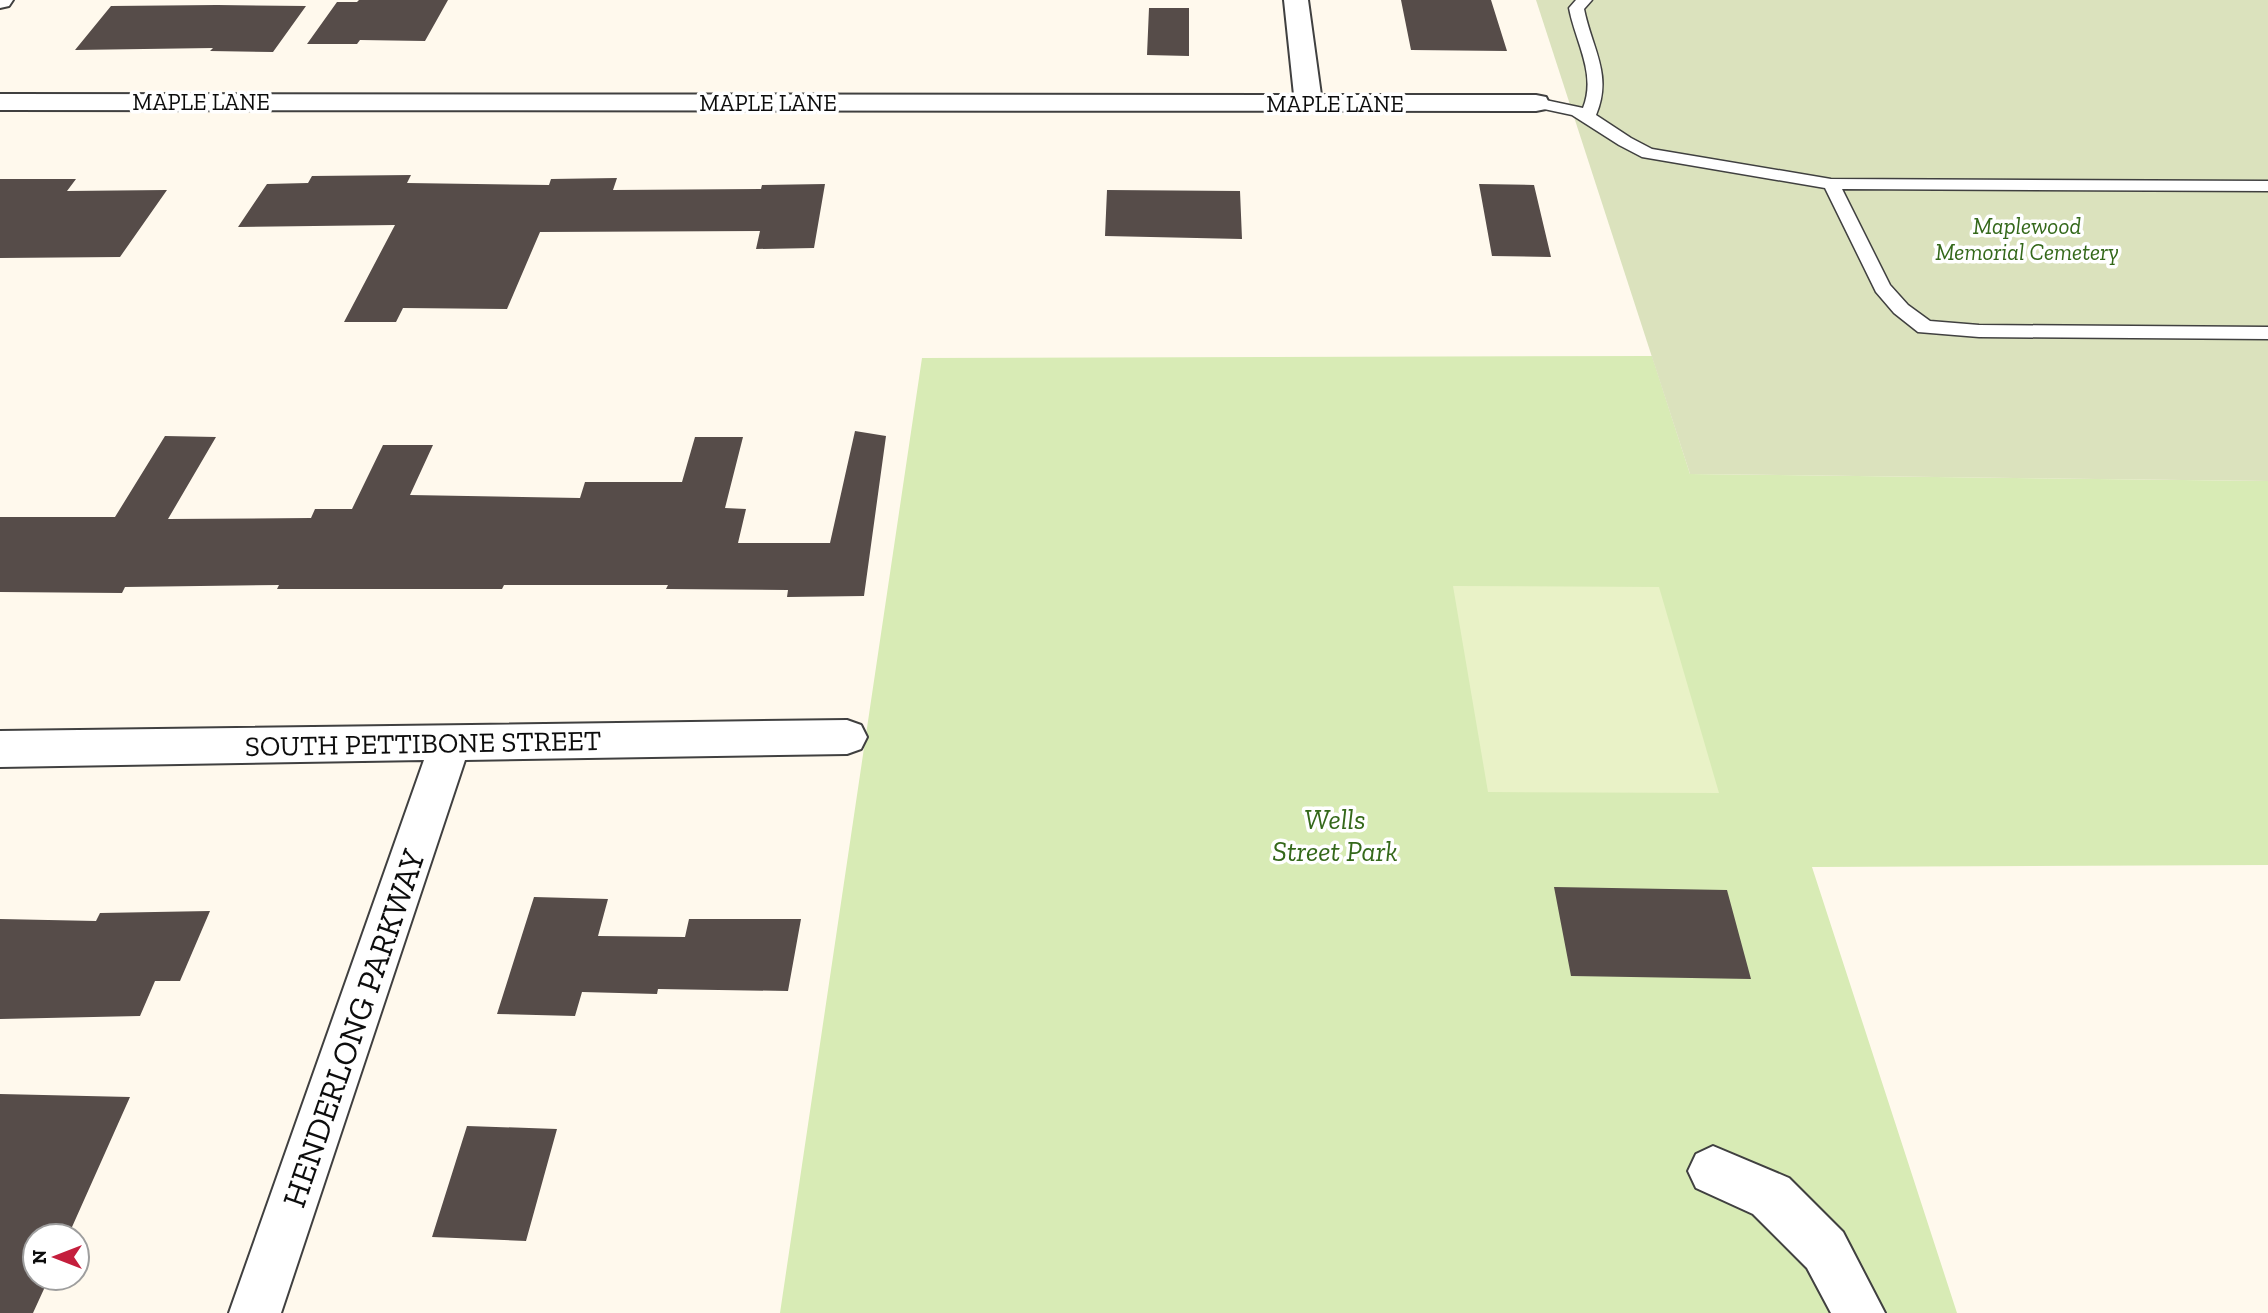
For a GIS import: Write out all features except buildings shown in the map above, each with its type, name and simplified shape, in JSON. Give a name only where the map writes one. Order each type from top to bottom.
[{"type":"street","points":[[1296,0],[1309,104]]},
{"type":"street","name":"MAPLE LANE","points":[[0,102],[1536,103]]},
{"type":"street","name":"SOUTH PETTIBONE STREET","points":[[0,749],[847,737]]},
{"type":"street","name":"HENDERLONG PARKWAY","points":[[255,1313],[451,742]]},
{"type":"street","points":[[1713,1171],[1771,1196],[1825,1250],[1859,1313]]},
{"type":"lane","points":[[1586,0],[1576,8],[1597,71],[1598,88],[1588,116]]},
{"type":"lane","points":[[1536,103],[1564,107],[1588,116],[1631,147],[1648,153],[1709,166],[1831,184],[2268,186]]},
{"type":"lane","points":[[1831,184],[1882,288],[1901,309],[1925,327],[1979,331],[2268,333]]},
{"type":"green space","name":"Maplewood Memorial Cemetery","points":[[1536,0],[2268,0],[2268,481],[1690,474]]},
{"type":"green space","name":"Wells Street Park","points":[[1652,356],[1690,474],[2268,481],[2268,865],[1812,867],[1957,1313],[780,1313],[922,358]]},
{"type":"green space","points":[[1453,586],[1659,587],[1719,793],[1488,792]]}]
